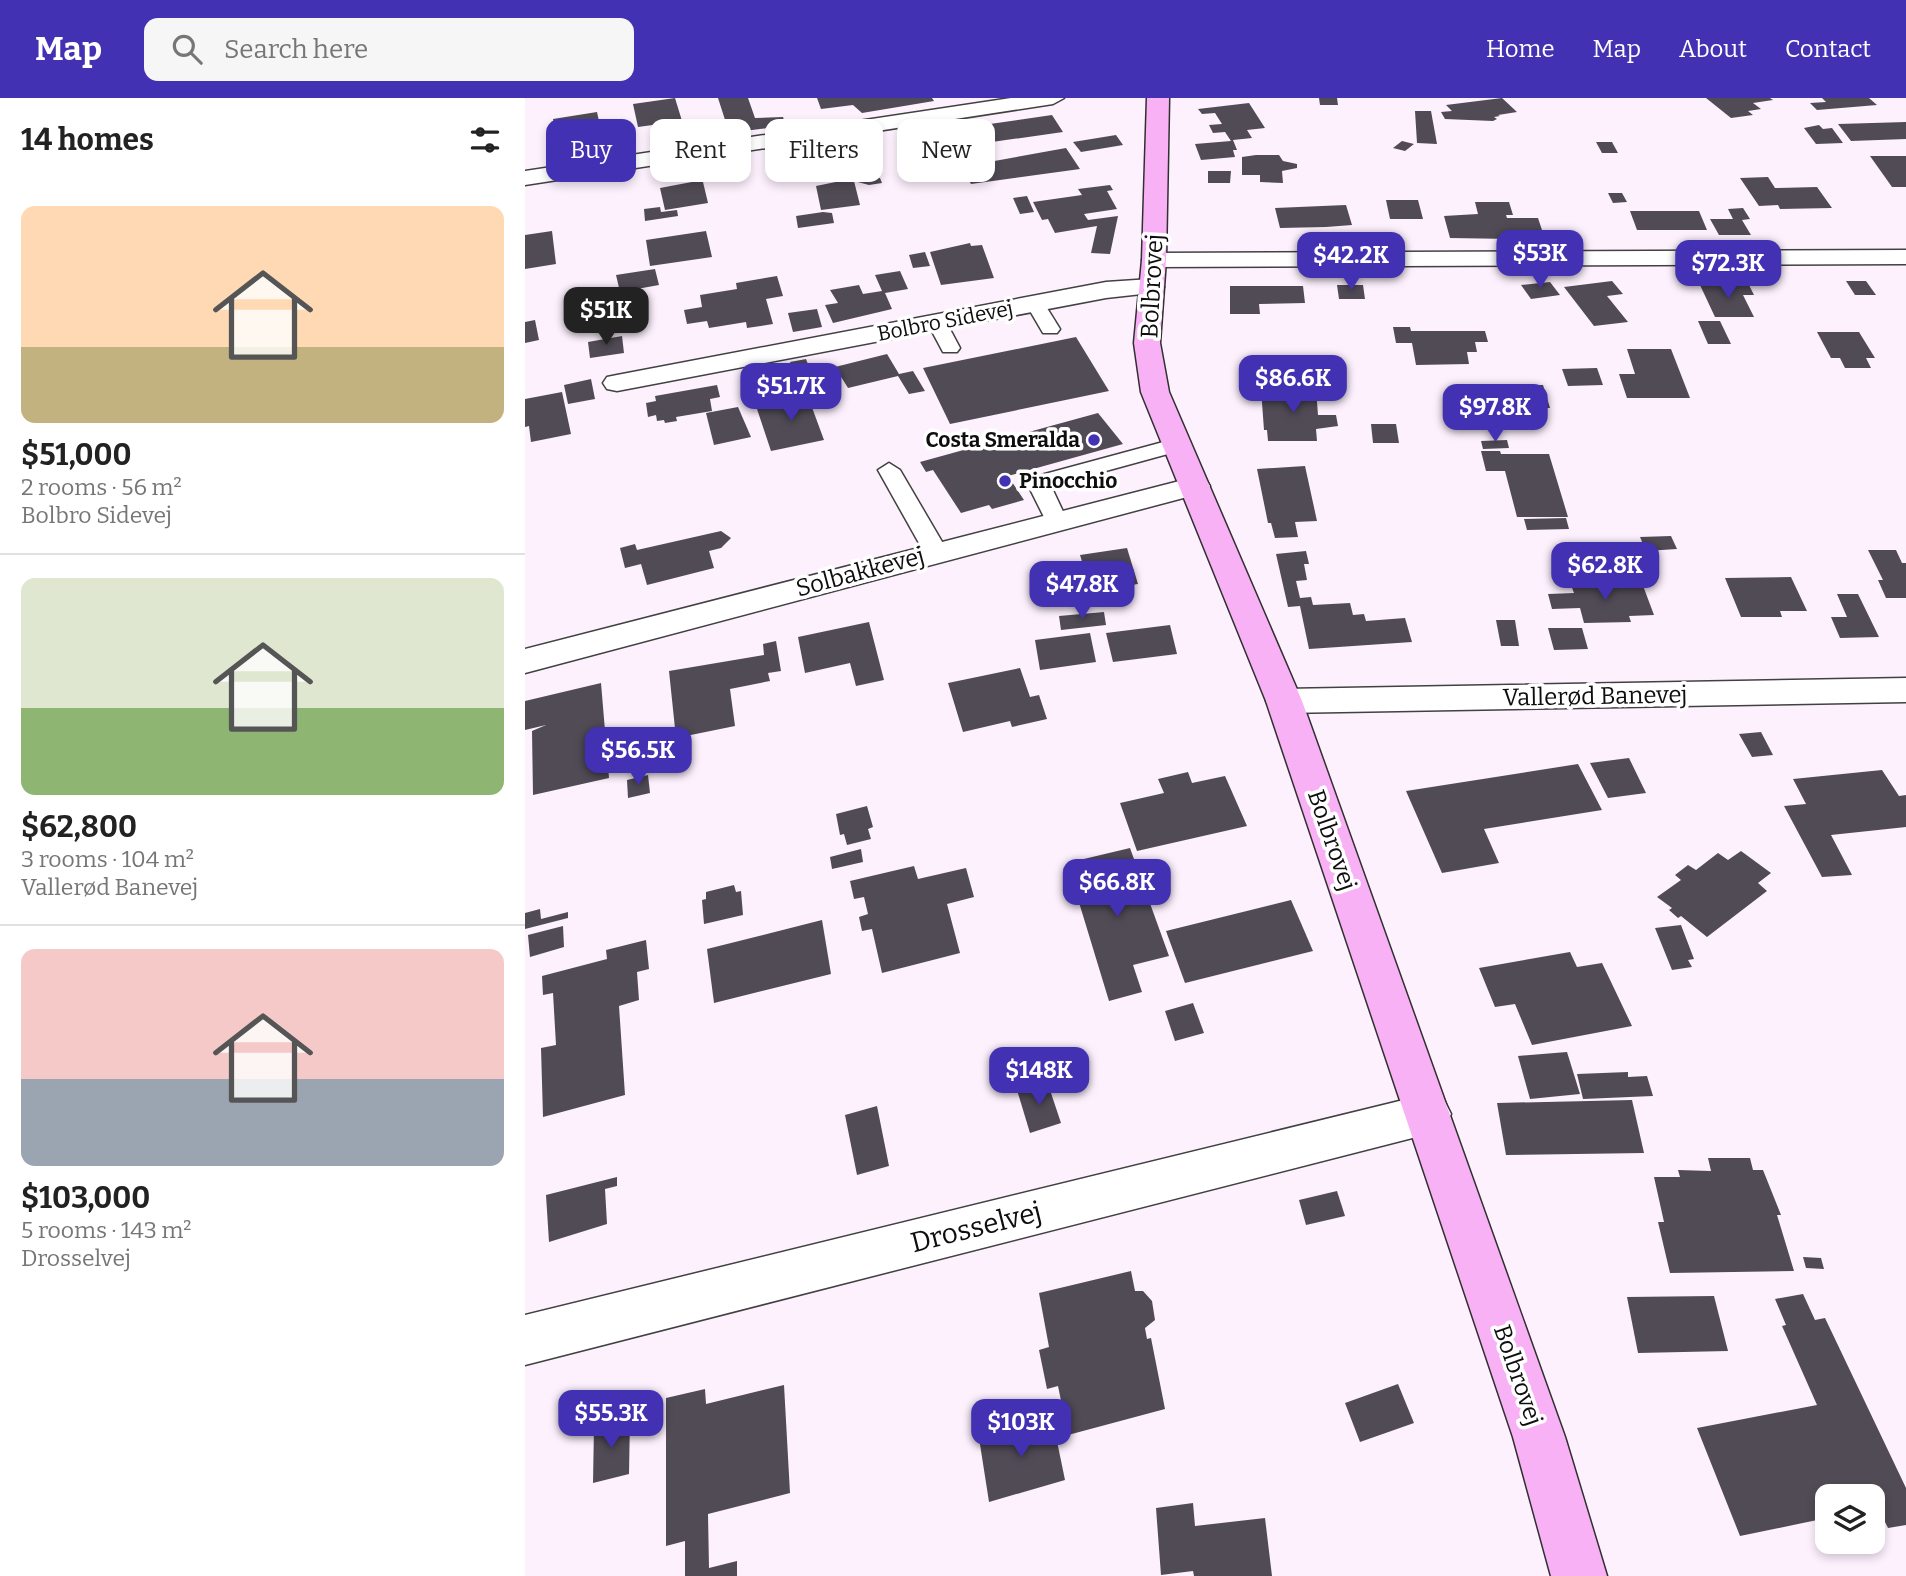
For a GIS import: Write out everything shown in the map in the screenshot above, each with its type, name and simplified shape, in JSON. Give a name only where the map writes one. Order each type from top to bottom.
[{"type":"street","points":[[525,178],[1053,98]]},
{"type":"street","name":"Bolbrovej","points":[[1158,98],[1154,260],[1147,343],[1155,392],[1284,701],[1539,1437],[1579,1576]]},
{"type":"street","points":[[1154,260],[1906,257]]},
{"type":"street","name":"Bolbro Sidevej","points":[[617,383],[1106,290],[1151,287]]},
{"type":"street","name":"Solbakkevej","points":[[525,661],[1056,520],[1195,486]]},
{"type":"street","name":"Vallerød Banevej","points":[[1284,701],[1906,691]]},
{"type":"street","name":"Drosselvej","points":[[525,1340],[1428,1114]]},
{"type":"lane","points":[[1035,304],[1050,329]]},
{"type":"lane","points":[[937,322],[950,348]]},
{"type":"lane","points":[[1056,520],[1038,483],[1178,444]]},
{"type":"lane","points":[[889,470],[936,552]]},
{"type":"building","points":[[675,98],[681,119],[650,119],[650,125],[638,127],[633,104]]},
{"type":"building","points":[[718,98],[748,98],[755,118],[784,119],[765,119],[765,128],[751,130],[751,119],[725,119]]},
{"type":"building","points":[[817,98],[932,98],[934,101],[862,113],[853,105],[821,109]]},
{"type":"building","points":[[1319,98],[1337,98],[1338,105],[1320,105]]},
{"type":"building","points":[[1502,98],[1517,112],[1498,115],[1500,116],[1494,117],[1497,119],[1493,121],[1445,119],[1441,112],[1452,111],[1446,105]]},
{"type":"building","points":[[1706,98],[1773,100],[1753,103],[1761,109],[1748,111],[1753,115],[1731,118]]},
{"type":"building","points":[[1822,98],[1869,98],[1877,105],[1817,110],[1810,103],[1826,102]]},
{"type":"building","points":[[1249,103],[1265,128],[1247,130],[1252,138],[1233,140],[1237,150],[1233,150],[1235,157],[1201,160],[1195,144],[1231,141],[1225,132],[1213,133],[1209,125],[1222,124],[1215,113],[1202,114],[1198,109]]},
{"type":"building","points":[[1415,111],[1431,111],[1437,144],[1417,143]]},
{"type":"building","points":[[597,112],[599,119],[553,119]]},
{"type":"building","points":[[1052,115],[1063,132],[995,142],[995,123]]},
{"type":"building","points":[[1906,122],[1906,139],[1851,141],[1838,124]]},
{"type":"building","points":[[1819,125],[1823,129],[1832,128],[1843,143],[1816,144],[1804,128]]},
{"type":"building","points":[[1116,135],[1123,145],[1081,152],[1073,142]]},
{"type":"building","points":[[1402,141],[1414,144],[1405,151],[1393,148]]},
{"type":"building","points":[[1596,142],[1612,142],[1618,153],[1602,153]]},
{"type":"building","points":[[1066,148],[1080,169],[995,181],[995,161]]},
{"type":"building","points":[[1279,155],[1283,161],[1297,164],[1297,168],[1282,171],[1283,183],[1260,182],[1260,175],[1242,175],[1242,157]]},
{"type":"building","points":[[1870,156],[1906,156],[1906,187],[1892,187]]},
{"type":"building","points":[[1208,171],[1231,171],[1230,183],[1208,183]]},
{"type":"building","points":[[1768,177],[1775,188],[1817,187],[1832,208],[1780,209],[1778,205],[1759,206],[1740,178]]},
{"type":"building","points":[[703,182],[708,203],[665,210],[660,188]]},
{"type":"building","points":[[854,182],[860,205],[821,210],[816,186]]},
{"type":"building","points":[[858,182],[882,183],[869,185]]},
{"type":"building","points":[[1110,185],[1113,190],[1107,191],[1117,209],[1084,214],[1088,220],[1118,216],[1110,254],[1091,253],[1097,226],[1055,233],[1048,219],[1042,220],[1033,202],[1082,195],[1078,189]]},
{"type":"building","points":[[1608,193],[1622,193],[1627,202],[1613,203]]},
{"type":"building","points":[[1027,196],[1034,212],[1020,214],[1013,198]]},
{"type":"building","points":[[1386,200],[1418,200],[1423,219],[1390,219]]},
{"type":"building","points":[[1475,202],[1509,202],[1513,215],[1506,215],[1507,218],[1538,218],[1545,239],[1513,242],[1512,239],[1450,238],[1444,216],[1478,214]]},
{"type":"building","points":[[1346,205],[1352,225],[1326,227],[1280,228],[1275,208]]},
{"type":"building","points":[[660,207],[661,212],[677,210],[678,216],[645,221],[644,209]]},
{"type":"building","points":[[1743,208],[1750,219],[1742,220],[1751,235],[1719,235],[1710,219],[1733,219],[1728,209]]},
{"type":"building","points":[[1630,211],[1699,211],[1707,230],[1637,230]]},
{"type":"building","points":[[832,213],[834,223],[798,228],[796,216]]},
{"type":"building","points":[[552,231],[556,264],[525,269],[525,235]]},
{"type":"building","points":[[706,231],[712,257],[650,266],[646,240]]},
{"type":"building","points":[[970,243],[971,246],[982,245],[994,278],[941,285],[930,252]]},
{"type":"building","points":[[925,252],[930,266],[913,268],[909,255]]},
{"type":"building","points":[[655,269],[659,285],[620,292],[616,275]]},
{"type":"building","points":[[900,271],[908,289],[885,293],[892,309],[833,323],[825,305],[838,303],[830,290],[859,285],[863,294],[882,291],[875,275]]},
{"type":"building","points":[[777,276],[783,296],[766,299],[773,324],[747,328],[746,322],[709,328],[707,321],[687,324],[684,310],[702,307],[700,295],[737,289],[736,283]]},
{"type":"building","points":[[1612,281],[1623,294],[1607,296],[1628,322],[1594,326],[1564,287]]},
{"type":"building","points":[[1846,281],[1866,281],[1876,295],[1855,295]]},
{"type":"building","points":[[1550,282],[1560,295],[1531,299],[1521,285]]},
{"type":"building","points":[[1337,285],[1363,285],[1365,299],[1339,299]]},
{"type":"building","points":[[1700,285],[1749,285],[1754,295],[1743,295],[1754,317],[1715,317]]},
{"type":"building","points":[[1230,286],[1303,286],[1305,303],[1259,304],[1260,314],[1230,314]]},
{"type":"building","points":[[817,309],[822,327],[793,332],[788,313]]},
{"type":"building","points":[[535,320],[539,340],[525,343],[525,322]]},
{"type":"building","points":[[1698,321],[1720,321],[1731,344],[1708,344]]},
{"type":"building","points":[[1393,327],[1410,327],[1411,331],[1485,331],[1488,342],[1475,342],[1477,352],[1467,352],[1469,364],[1416,365],[1412,343],[1396,343]]},
{"type":"building","points":[[1817,332],[1859,332],[1875,358],[1866,358],[1871,368],[1845,368],[1840,358],[1831,358]]},
{"type":"building","points":[[622,336],[624,353],[590,358],[588,342]]},
{"type":"building","points":[[1076,337],[1109,391],[950,424],[923,368]]},
{"type":"building","points":[[1627,349],[1671,349],[1690,398],[1627,398],[1619,374],[1635,374]]},
{"type":"building","points":[[887,354],[899,374],[913,371],[925,391],[909,394],[898,376],[848,388],[835,367]]},
{"type":"building","points":[[806,359],[811,372],[795,376],[790,362]]},
{"type":"building","points":[[1597,368],[1603,385],[1568,386],[1562,369]]},
{"type":"building","points":[[591,379],[595,399],[568,404],[564,385]]},
{"type":"building","points":[[717,385],[720,397],[710,399],[712,411],[676,417],[677,421],[665,423],[664,420],[657,421],[656,415],[648,417],[646,403],[656,401],[655,396]]},
{"type":"building","points":[[1543,385],[1550,408],[1540,408],[1544,423],[1484,423],[1480,409],[1469,409],[1464,386]]},
{"type":"building","points":[[1261,389],[1316,389],[1318,415],[1336,415],[1338,426],[1316,429],[1317,441],[1268,441],[1267,430],[1264,430]]},
{"type":"building","points":[[819,390],[823,399],[810,402],[824,440],[771,451],[757,409],[809,399],[806,393]]},
{"type":"building","points":[[562,392],[571,434],[531,442],[529,426],[525,427],[525,399]]},
{"type":"building","points":[[738,407],[751,437],[714,445],[706,413]]},
{"type":"building","points":[[1098,413],[1123,444],[1008,476],[1024,500],[992,509],[989,505],[961,513],[933,470],[926,472],[920,462]]},
{"type":"building","points":[[1371,424],[1396,424],[1399,443],[1373,443]]},
{"type":"building","points":[[1507,440],[1509,448],[1483,449],[1481,441]]},
{"type":"building","points":[[1481,451],[1500,451],[1501,454],[1549,454],[1568,517],[1517,517],[1505,471],[1486,471]]},
{"type":"building","points":[[1305,466],[1317,521],[1295,522],[1298,537],[1275,538],[1271,523],[1268,523],[1257,469]]},
{"type":"building","points":[[1566,518],[1569,529],[1527,530],[1524,519]]},
{"type":"building","points":[[721,531],[731,538],[721,548],[709,551],[714,568],[647,585],[641,564],[625,568],[620,548],[635,544],[637,550]]},
{"type":"building","points":[[1671,536],[1677,549],[1646,551],[1640,537]]},
{"type":"building","points":[[1127,548],[1138,584],[1091,591],[1080,555]]},
{"type":"building","points":[[1868,550],[1896,550],[1902,563],[1906,563],[1906,598],[1886,598],[1878,580],[1883,580]]},
{"type":"building","points":[[1306,551],[1309,564],[1304,564],[1307,580],[1296,581],[1300,598],[1311,597],[1313,605],[1350,603],[1353,615],[1364,614],[1366,621],[1405,618],[1412,642],[1309,649],[1300,606],[1288,607],[1276,554]]},
{"type":"building","points":[[1791,577],[1807,611],[1780,611],[1782,617],[1741,617],[1725,578]]},
{"type":"building","points":[[1642,583],[1654,615],[1629,616],[1631,622],[1584,623],[1580,608],[1552,609],[1548,594],[1574,593],[1571,585]]},
{"type":"building","points":[[1837,594],[1858,594],[1879,637],[1840,638],[1831,617],[1847,617]]},
{"type":"building","points":[[1104,612],[1106,625],[1061,630],[1059,616]]},
{"type":"building","points":[[1496,620],[1515,620],[1519,646],[1501,646]]},
{"type":"building","points":[[869,622],[884,680],[856,686],[850,663],[805,673],[798,637]]},
{"type":"building","points":[[1170,625],[1177,654],[1113,662],[1106,633]]},
{"type":"building","points":[[1548,628],[1582,628],[1588,649],[1554,650]]},
{"type":"building","points":[[1090,633],[1096,662],[1040,670],[1035,640]]},
{"type":"building","points":[[776,641],[781,671],[768,673],[770,681],[730,689],[735,726],[676,738],[669,671],[764,655],[763,644]]},
{"type":"building","points":[[1020,668],[1030,697],[1039,695],[1047,719],[1012,727],[1010,721],[963,732],[948,683]]},
{"type":"building","points":[[601,683],[609,778],[533,795],[532,731],[546,725],[525,730],[525,701]]},
{"type":"building","points":[[1761,732],[1773,755],[1752,757],[1739,734]]},
{"type":"building","points":[[1629,758],[1646,793],[1608,798],[1590,763]]},
{"type":"building","points":[[1578,764],[1602,810],[1484,829],[1499,863],[1442,873],[1406,791]]},
{"type":"building","points":[[1882,770],[1899,796],[1906,795],[1906,827],[1831,835],[1852,875],[1822,877],[1784,806],[1806,804],[1793,779]]},
{"type":"building","points":[[1188,772],[1192,783],[1225,776],[1247,826],[1137,851],[1120,803],[1164,793],[1158,779]]},
{"type":"building","points":[[648,775],[650,793],[628,798],[627,780]]},
{"type":"building","points":[[867,806],[873,827],[868,829],[871,839],[847,845],[844,834],[840,835],[836,814]]},
{"type":"building","points":[[1130,848],[1169,956],[1133,965],[1142,992],[1109,1001],[1067,863]]},
{"type":"building","points":[[861,849],[863,862],[832,869],[830,857]]},
{"type":"building","points":[[1741,851],[1771,873],[1758,883],[1767,891],[1707,937],[1681,916],[1678,918],[1669,910],[1672,908],[1657,897],[1681,880],[1675,875],[1688,865],[1696,870],[1718,853],[1728,860]]},
{"type":"building","points":[[914,866],[918,879],[966,868],[974,897],[947,904],[960,953],[882,973],[872,929],[862,931],[859,917],[868,914],[864,897],[854,899],[850,881]]},
{"type":"building","points":[[734,885],[736,892],[741,891],[743,915],[704,924],[702,900],[706,899],[706,892]]},
{"type":"building","points":[[1291,900],[1313,951],[1185,983],[1166,931]]},
{"type":"building","points":[[540,909],[541,919],[568,912],[568,918],[525,929],[525,913]]},
{"type":"building","points":[[822,920],[831,974],[714,1003],[707,949]]},
{"type":"building","points":[[1681,925],[1694,959],[1688,960],[1692,967],[1672,970],[1655,928]]},
{"type":"building","points":[[563,926],[564,947],[530,957],[528,935]]},
{"type":"building","points":[[646,940],[649,969],[637,972],[639,1000],[619,1006],[625,1095],[543,1117],[541,1048],[556,1045],[553,993],[543,995],[542,976],[607,959],[606,950]]},
{"type":"building","points":[[1570,952],[1577,967],[1602,963],[1632,1026],[1532,1045],[1515,1004],[1495,1007],[1479,968]]},
{"type":"building","points":[[1193,1003],[1204,1033],[1175,1041],[1165,1011]]},
{"type":"building","points":[[1567,1052],[1580,1094],[1530,1099],[1518,1056]]},
{"type":"building","points":[[1628,1072],[1628,1077],[1647,1076],[1653,1096],[1583,1099],[1577,1074]]},
{"type":"building","points":[[1047,1081],[1061,1123],[1030,1133],[1017,1090]]},
{"type":"building","points":[[1632,1100],[1644,1153],[1506,1155],[1497,1103]]},
{"type":"building","points":[[877,1106],[889,1166],[857,1175],[845,1115]]},
{"type":"building","points":[[1708,1158],[1750,1158],[1753,1170],[1763,1170],[1781,1215],[1777,1215],[1794,1271],[1670,1273],[1658,1222],[1664,1222],[1654,1177],[1680,1177],[1678,1170],[1711,1171]]},
{"type":"building","points":[[617,1177],[617,1186],[605,1189],[607,1224],[549,1242],[546,1195]]},
{"type":"building","points":[[1337,1191],[1345,1216],[1306,1225],[1299,1200]]},
{"type":"building","points":[[1803,1257],[1821,1258],[1824,1269],[1806,1268]]},
{"type":"building","points":[[1131,1271],[1135,1291],[1143,1291],[1152,1301],[1155,1320],[1145,1328],[1147,1339],[1151,1338],[1165,1409],[1068,1435],[1058,1386],[1047,1389],[1039,1350],[1049,1347],[1039,1293]]},
{"type":"building","points":[[1803,1294],[1815,1320],[1825,1318],[1906,1488],[1906,1525],[1888,1528],[1885,1522],[1885,1484],[1815,1484],[1815,1520],[1740,1536],[1697,1428],[1817,1405],[1782,1326],[1786,1325],[1775,1299]]},
{"type":"building","points":[[1714,1296],[1728,1351],[1638,1353],[1627,1297]]},
{"type":"building","points":[[1398,1384],[1414,1423],[1360,1442],[1345,1403]]},
{"type":"building","points":[[784,1385],[790,1493],[708,1514],[709,1568],[737,1561],[737,1576],[685,1576],[685,1541],[666,1546],[666,1398],[705,1389],[706,1404]]},
{"type":"building","points":[[630,1417],[629,1474],[593,1483],[594,1426]]},
{"type":"building","points":[[1052,1417],[1065,1480],[989,1502],[979,1438]]},
{"type":"building","points":[[1193,1503],[1195,1526],[1265,1518],[1272,1576],[1194,1576],[1193,1571],[1161,1575],[1156,1508]]},
{"type":"place","name":"Costa Smeralda","points":[[1094,440]]},
{"type":"place","name":"Pinocchio","points":[[1005,481]]}]
